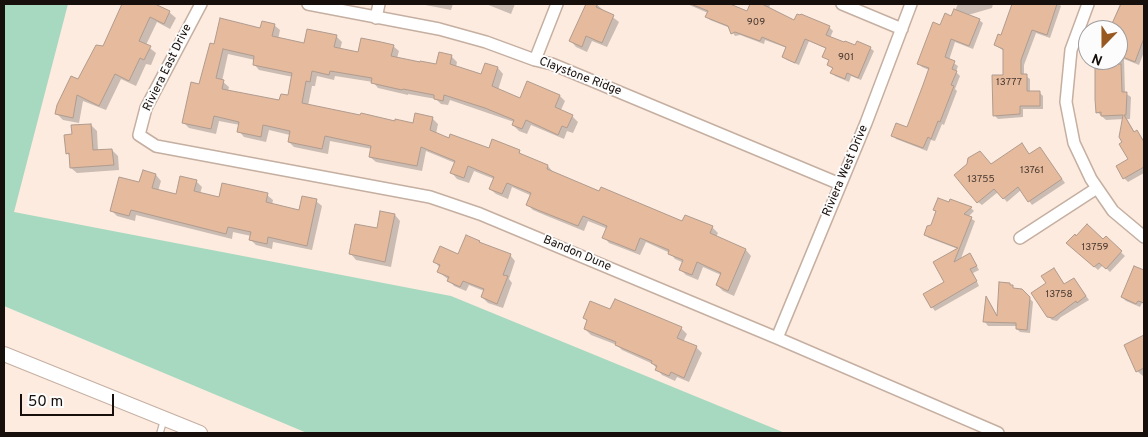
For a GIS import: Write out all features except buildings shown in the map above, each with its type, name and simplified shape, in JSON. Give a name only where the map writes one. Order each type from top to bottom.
[{"type":"street","name":"Riviera East Drive","points":[[139,135],[146,108],[202,4]]},
{"type":"street","name":"Claystone Ridge","points":[[308,4],[439,29],[552,64],[840,184]]},
{"type":"street","points":[[376,18],[379,4]]},
{"type":"street","points":[[535,60],[557,4]]},
{"type":"street","points":[[842,4],[902,30]]},
{"type":"street","name":"Riviera West Drive","points":[[777,338],[911,4]]},
{"type":"street","points":[[1088,4],[1071,50],[1066,102],[1074,143],[1091,180],[1113,211],[1144,237]]},
{"type":"street","name":"Bandon Dune","points":[[139,135],[156,146],[430,197],[480,214],[998,433]]},
{"type":"street","points":[[1020,238],[1097,188]]},
{"type":"street","points":[[4,354],[200,433]]},
{"type":"lane","points":[[160,433],[164,419]]},
{"type":"green space","points":[[4,4],[68,4],[14,212],[451,296],[785,433],[307,433],[4,306]]}]
